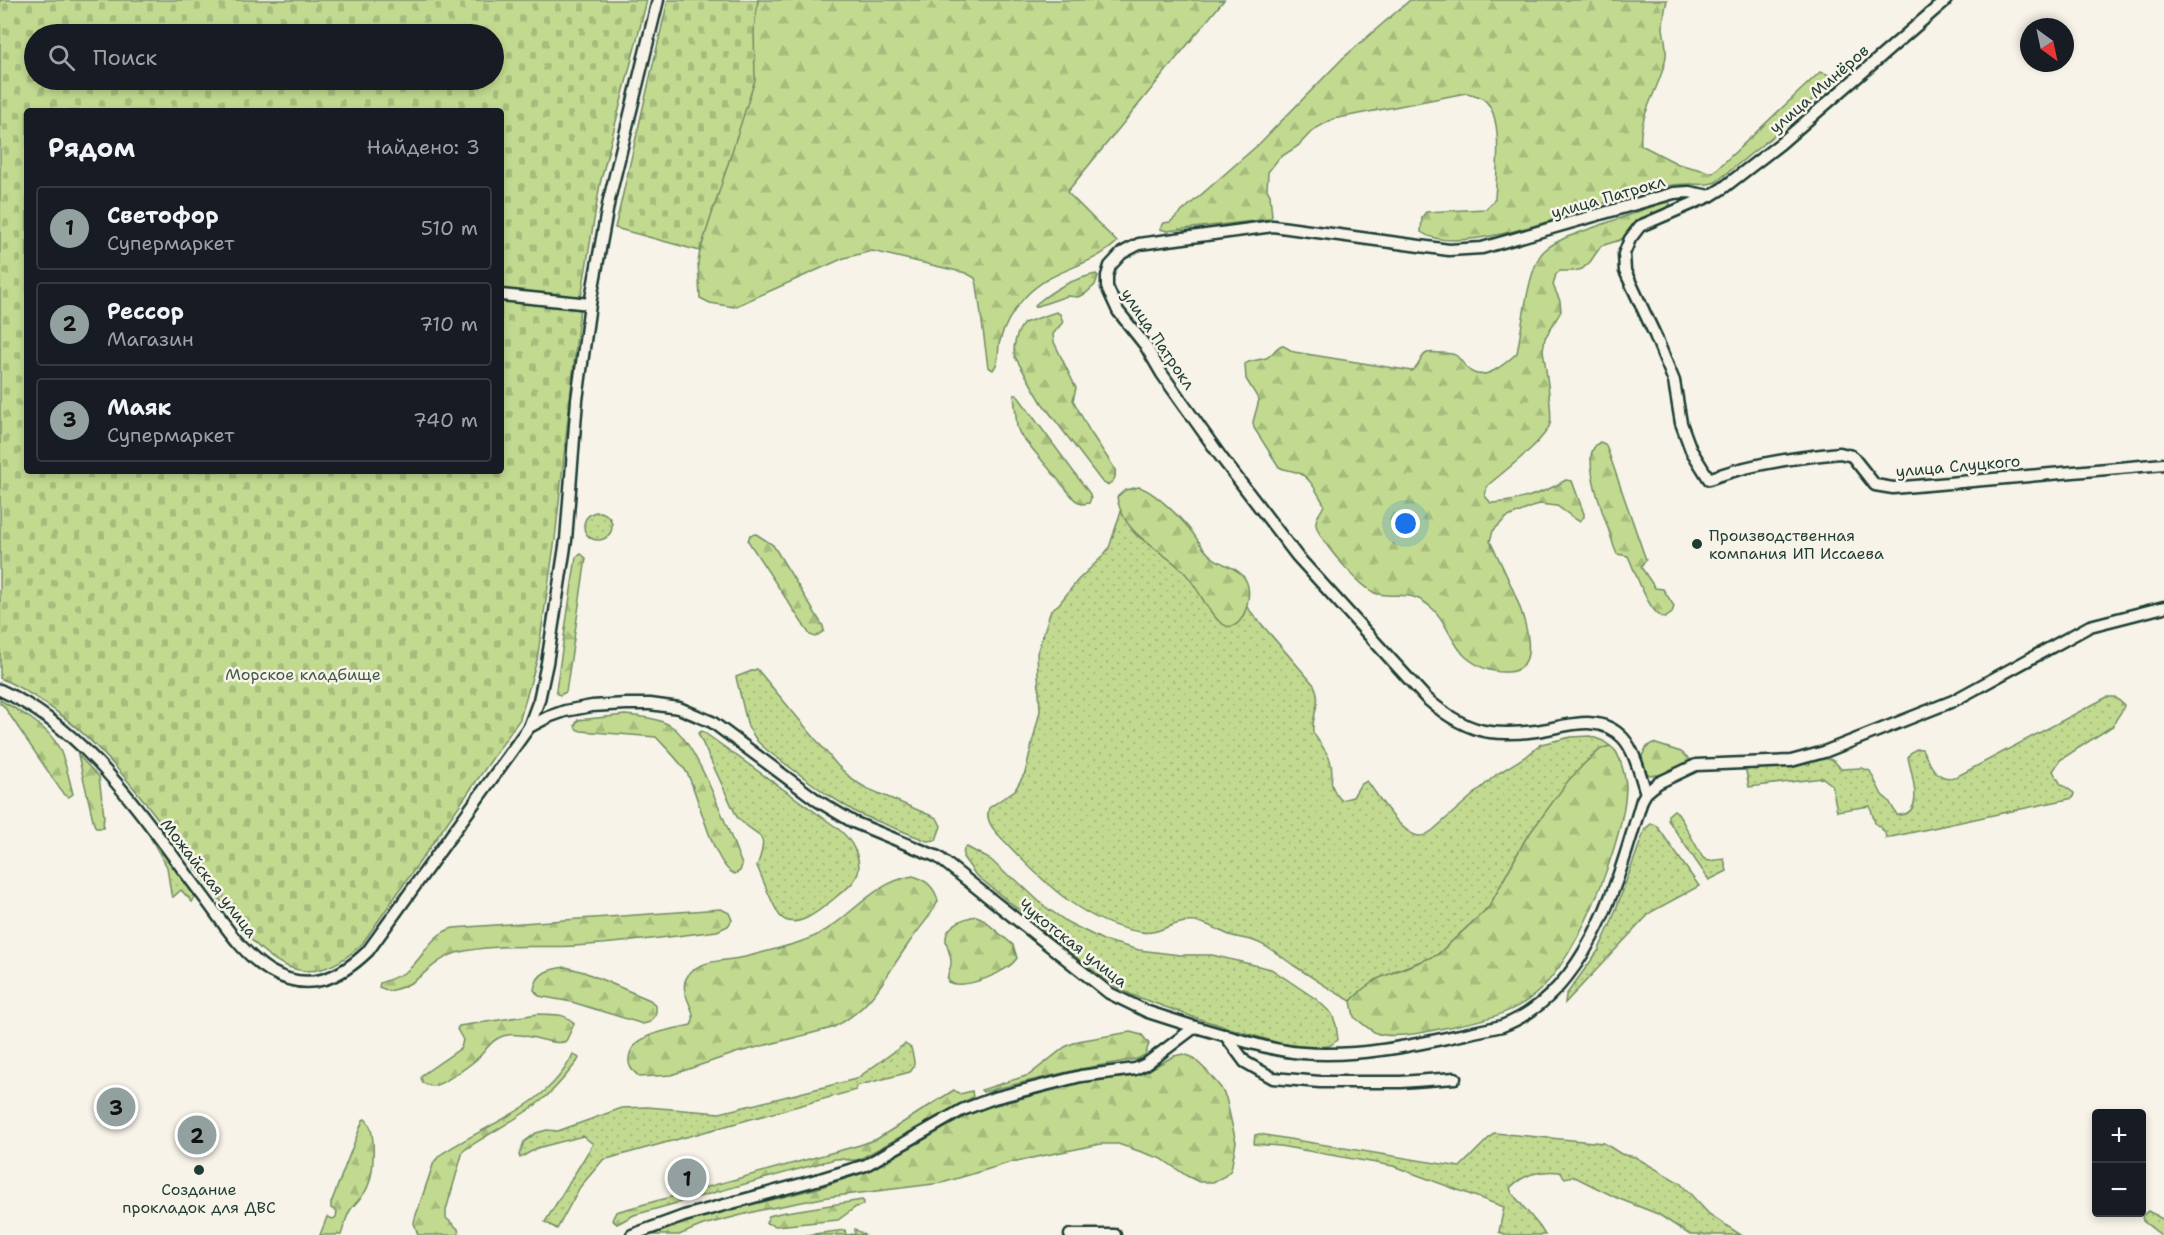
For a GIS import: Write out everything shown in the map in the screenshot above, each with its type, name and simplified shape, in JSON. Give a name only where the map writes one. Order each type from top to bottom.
[{"type":"street","points":[[529,727],[547,663],[561,576],[578,392],[590,304],[611,189],[658,0]]},
{"type":"street","name":"улица Минёров","points":[[1625,271],[1624,254],[1630,239],[1640,226],[1710,196],[1780,144],[1946,0]]},
{"type":"street","name":"улица Патрокл","points":[[1646,792],[1624,739],[1613,728],[1594,722],[1514,734],[1489,732],[1456,721],[1426,698],[1297,556],[1242,485],[1162,374],[1145,345],[1118,311],[1107,287],[1107,276],[1110,266],[1122,253],[1139,244],[1175,238],[1279,226],[1418,246],[1466,250],[1500,245],[1664,195],[1689,192],[1710,196]]},
{"type":"street","name":"улица Слуцкого","points":[[1625,271],[1674,381],[1681,423],[1691,450],[1709,479],[1753,466],[1840,453],[1852,456],[1875,485],[1893,488],[2164,464]]},
{"type":"street","points":[[504,295],[590,304]]},
{"type":"street","points":[[1646,792],[1658,783],[1696,765],[1791,761],[1824,752],[1953,701],[2090,626],[2164,607]]},
{"type":"street","name":"Можайская улица","points":[[0,690],[45,717],[86,750],[124,792],[247,952],[270,971],[301,982],[319,982],[343,973],[368,951],[529,727]]},
{"type":"street","name":"Чукотская улица","points":[[529,727],[565,711],[592,706],[626,704],[679,708],[712,722],[818,801],[853,822],[938,857],[1109,993],[1148,1012],[1195,1027],[1302,1053],[1393,1049],[1502,1026],[1516,1020],[1546,998],[1571,969],[1601,922],[1646,792]]},
{"type":"street","points":[[632,1235],[684,1216],[866,1165],[962,1110],[994,1098],[1081,1076],[1135,1069],[1146,1064],[1195,1027]]},
{"type":"street","points":[[1225,1035],[1245,1062],[1268,1076],[1280,1079],[1320,1082],[1401,1082],[1455,1078]]},
{"type":"street","points":[[1070,1235],[1114,1235]]},
{"type":"green space","name":"Морское кладбище","points":[[0,0],[647,0],[600,184],[581,298],[555,539],[537,660],[520,719],[362,944],[331,966],[316,970],[302,971],[288,967],[274,959],[246,934],[143,799],[102,752],[80,730],[29,693],[0,678]]},
{"type":"green space","points":[[668,0],[758,0],[754,28],[755,80],[700,251],[615,228]]},
{"type":"green space","points":[[758,0],[1224,0],[1067,192],[1117,242],[1095,257],[1048,279],[1026,296],[1006,324],[993,370],[988,367],[977,285],[975,278],[966,273],[872,251],[844,258],[734,307],[710,303],[700,298],[698,262],[700,251],[735,127]]},
{"type":"green space","points":[[1410,0],[1667,0],[1663,28],[1666,56],[1643,122],[1641,145],[1678,164],[1713,173],[1820,72],[1827,74],[1833,81],[1773,136],[1716,182],[1652,188],[1534,226],[1499,234],[1468,239],[1441,239],[1421,232],[1422,217],[1426,212],[1486,209],[1495,199],[1498,143],[1493,114],[1488,104],[1480,97],[1466,93],[1333,119],[1313,130],[1298,146],[1279,158],[1268,172],[1267,189],[1270,195],[1272,216],[1270,219],[1167,231],[1160,229],[1164,223],[1170,222],[1259,144],[1343,58]]},
{"type":"green space","points":[[1665,202],[1670,203],[1670,207],[1620,240],[1601,246],[1582,269],[1560,271],[1556,274],[1553,285],[1560,301],[1561,311],[1545,338],[1543,350],[1550,400],[1550,424],[1546,432],[1531,448],[1487,486],[1485,496],[1491,503],[1511,501],[1539,493],[1566,480],[1572,481],[1584,517],[1579,521],[1557,506],[1539,504],[1506,518],[1493,531],[1490,541],[1522,613],[1528,653],[1522,666],[1508,672],[1486,669],[1471,661],[1461,652],[1433,609],[1412,597],[1378,594],[1371,591],[1352,575],[1332,552],[1316,524],[1324,504],[1316,491],[1303,475],[1279,467],[1254,428],[1253,422],[1259,400],[1246,379],[1245,364],[1266,358],[1282,345],[1294,352],[1412,371],[1427,353],[1448,353],[1458,356],[1474,373],[1494,371],[1517,353],[1533,271],[1545,250],[1567,237]]},
{"type":"green space","points":[[1096,274],[1098,276],[1095,285],[1085,294],[1078,297],[1067,296],[1035,307],[1043,298],[1064,285]]},
{"type":"green space","points":[[1056,312],[1060,314],[1063,322],[1053,334],[1054,342],[1076,388],[1073,400],[1089,430],[1115,469],[1114,479],[1107,485],[1102,482],[1042,403],[1015,357],[1016,339],[1024,323]]},
{"type":"green space","points":[[1014,395],[1017,395],[1090,494],[1089,503],[1082,504],[1075,500],[1020,434],[1017,427]]},
{"type":"green space","points":[[1600,442],[1605,444],[1608,451],[1646,560],[1641,567],[1655,588],[1663,589],[1674,606],[1672,613],[1665,618],[1653,609],[1648,601],[1628,556],[1617,554],[1614,547],[1596,492],[1592,469],[1592,453]]},
{"type":"green space","points":[[1139,487],[1159,499],[1174,512],[1211,556],[1236,570],[1244,578],[1248,590],[1247,607],[1244,615],[1234,626],[1227,626],[1220,622],[1185,573],[1141,538],[1126,520],[1120,510],[1117,497],[1125,490]]},
{"type":"green space","points":[[1121,511],[1135,534],[1191,578],[1221,623],[1243,617],[1246,606],[1314,685],[1317,703],[1313,732],[1330,760],[1333,788],[1341,800],[1353,797],[1360,785],[1367,781],[1398,822],[1413,834],[1422,836],[1433,830],[1497,774],[1541,744],[1571,737],[1590,736],[1610,746],[1601,749],[1585,763],[1525,840],[1489,907],[1437,955],[1395,971],[1363,989],[1351,1001],[1265,946],[1202,923],[1185,922],[1147,933],[1121,928],[1102,921],[1052,888],[993,829],[988,819],[989,808],[1015,790],[1025,773],[1040,711],[1037,653],[1051,610],[1109,548]]},
{"type":"green space","points":[[598,512],[608,516],[612,526],[608,536],[598,540],[588,536],[584,526],[588,516]]},
{"type":"green space","points":[[756,534],[773,545],[823,626],[824,631],[815,637],[810,635],[748,541],[750,535]]},
{"type":"green space","points":[[581,554],[586,558],[566,692],[560,695],[556,690],[576,557]]},
{"type":"green space","points":[[757,669],[837,765],[853,780],[866,788],[937,818],[941,826],[936,840],[927,841],[857,813],[825,793],[758,742],[748,727],[736,677]]},
{"type":"green space","points":[[2107,697],[2115,697],[2124,705],[2114,725],[2060,760],[2053,771],[2060,783],[2074,793],[2073,798],[1886,838],[1885,832],[1875,823],[1870,806],[1837,811],[1832,785],[1823,778],[1749,787],[1746,771],[1748,769],[1793,767],[1826,758],[1834,761],[1841,769],[1862,768],[1870,771],[1882,795],[1889,801],[1897,815],[1906,813],[1912,809],[1914,802],[1914,783],[1908,757],[1914,750],[1922,749],[1934,770],[1943,777],[1956,777]]},
{"type":"green space","points":[[0,700],[33,720],[54,740],[69,777],[73,794],[69,797],[64,795],[3,705],[0,704]]},
{"type":"green space","points":[[625,715],[663,722],[674,728],[683,738],[703,772],[722,813],[742,865],[740,871],[735,874],[720,858],[687,773],[656,737],[581,731],[576,729],[575,725],[578,720]]},
{"type":"green space","points":[[702,731],[836,827],[852,844],[859,867],[853,882],[810,917],[794,922],[780,916],[777,912],[757,866],[763,846],[762,840],[737,817],[698,733]]},
{"type":"green space","points":[[1653,743],[1681,752],[1691,760],[1662,774],[1647,774],[1641,766],[1641,760],[1645,750]]},
{"type":"green space","points":[[1610,746],[1620,760],[1626,784],[1621,823],[1609,864],[1585,923],[1565,959],[1540,990],[1518,1006],[1493,1017],[1416,1034],[1383,1035],[1376,1033],[1354,1017],[1351,1001],[1363,989],[1377,979],[1437,955],[1489,907],[1525,840],[1568,781],[1601,749]]},
{"type":"green space","points":[[78,755],[99,777],[104,816],[103,828],[96,828],[94,824]]},
{"type":"green space","points":[[1674,810],[1678,813],[1703,858],[1708,861],[1724,859],[1727,871],[1709,880],[1668,820],[1668,815]]},
{"type":"green space","points":[[1651,824],[1657,826],[1699,886],[1651,912],[1565,1003],[1566,995],[1598,951],[1611,923],[1645,829]]},
{"type":"green space","points":[[150,837],[196,896],[192,902],[181,890],[173,897],[171,894],[167,867]]},
{"type":"green space","points":[[967,847],[991,860],[1044,906],[1069,923],[1103,940],[1139,950],[1180,955],[1212,955],[1271,969],[1316,999],[1332,1014],[1338,1040],[1329,1046],[1316,1047],[1279,1043],[1196,1018],[1132,995],[1113,985],[1083,963],[975,874],[963,857],[964,849]]},
{"type":"green space","points":[[913,876],[930,885],[938,901],[876,991],[858,1011],[846,1020],[832,1028],[739,1052],[671,1075],[640,1077],[632,1070],[629,1059],[631,1050],[637,1043],[654,1034],[691,1025],[693,1014],[684,988],[685,981],[694,969],[707,963],[745,957],[808,939],[835,924],[883,887]]},
{"type":"green space","points":[[721,909],[729,913],[732,920],[728,926],[717,931],[593,945],[470,950],[444,958],[414,981],[402,987],[389,991],[379,987],[380,983],[407,971],[438,936],[453,928]]},
{"type":"green space","points":[[976,916],[1013,945],[1017,958],[1005,969],[985,979],[964,984],[948,982],[951,961],[946,941],[948,931],[961,921]]},
{"type":"green space","points":[[566,967],[584,972],[650,1000],[656,1006],[656,1015],[650,1022],[643,1024],[572,1002],[539,996],[534,990],[541,975],[549,970]]},
{"type":"green space","points":[[538,1014],[558,1015],[571,1020],[574,1024],[566,1041],[561,1043],[511,1034],[503,1036],[492,1042],[465,1069],[452,1077],[434,1086],[423,1083],[422,1075],[461,1048],[463,1040],[457,1029],[459,1026]]},
{"type":"green space","points":[[1130,1032],[1142,1035],[1149,1044],[1145,1055],[1137,1059],[1080,1069],[983,1092],[981,1090],[1029,1075],[1065,1047],[1078,1041]]},
{"type":"green space","points":[[905,1044],[911,1048],[913,1058],[914,1064],[910,1072],[856,1086],[856,1090],[603,1160],[580,1187],[557,1229],[545,1222],[593,1144],[583,1136],[537,1148],[520,1158],[519,1155],[524,1142],[536,1133],[547,1130],[558,1131],[622,1108],[647,1107],[720,1113],[856,1079]]},
{"type":"green space","points":[[573,1054],[579,1058],[577,1062],[547,1096],[523,1114],[463,1151],[446,1210],[446,1218],[458,1229],[459,1235],[418,1235],[414,1223],[415,1218],[434,1162],[440,1155],[532,1101],[562,1072]]},
{"type":"green space","points":[[1183,1054],[1192,1057],[1207,1071],[1226,1098],[1236,1142],[1231,1170],[1213,1182],[1199,1182],[1162,1159],[1118,1144],[1101,1144],[1012,1162],[942,1183],[828,1197],[761,1210],[703,1225],[679,1235],[652,1235],[688,1221],[818,1188],[869,1171],[964,1117],[985,1108],[1080,1083],[1135,1076],[1174,1056]]},
{"type":"green space","points":[[954,1090],[960,1094],[972,1091],[973,1097],[860,1159],[835,1159],[634,1215],[617,1224],[612,1220],[616,1212],[877,1139]]},
{"type":"green space","points":[[365,1119],[369,1124],[373,1141],[373,1161],[368,1186],[349,1212],[341,1235],[320,1235],[327,1217],[333,1219],[336,1217],[337,1212],[331,1208],[331,1203]]},
{"type":"green space","points":[[1494,1133],[1604,1143],[1621,1154],[1635,1157],[1680,1183],[1709,1214],[1741,1235],[1690,1235],[1658,1214],[1617,1198],[1573,1176],[1565,1178],[1560,1172],[1539,1172],[1521,1179],[1510,1188],[1545,1235],[1507,1235],[1499,1232],[1504,1207],[1393,1166],[1280,1146],[1254,1144],[1255,1135],[1259,1134],[1460,1167]]},
{"type":"green space","points":[[862,1200],[863,1205],[856,1207],[838,1220],[776,1226],[766,1223],[769,1216],[780,1213]]},
{"type":"green space","points":[[2148,1211],[2164,1220],[2164,1235],[2143,1221],[2142,1217],[2146,1217]]},
{"type":"green space","points":[[855,1229],[864,1235],[846,1235],[855,1234]]},
{"type":"green space","points":[[845,1230],[846,1235],[806,1235]]},
{"type":"place","name":"Производственная компания ИП Иссаева","points":[[1697,544]]},
{"type":"place","name":"Маяк","points":[[116,1107]]},
{"type":"place","name":"Рессор","points":[[197,1135]]},
{"type":"place","name":"Создание прокладок для ДВС","points":[[199,1170]]},
{"type":"place","name":"Светофор","points":[[687,1178]]}]
